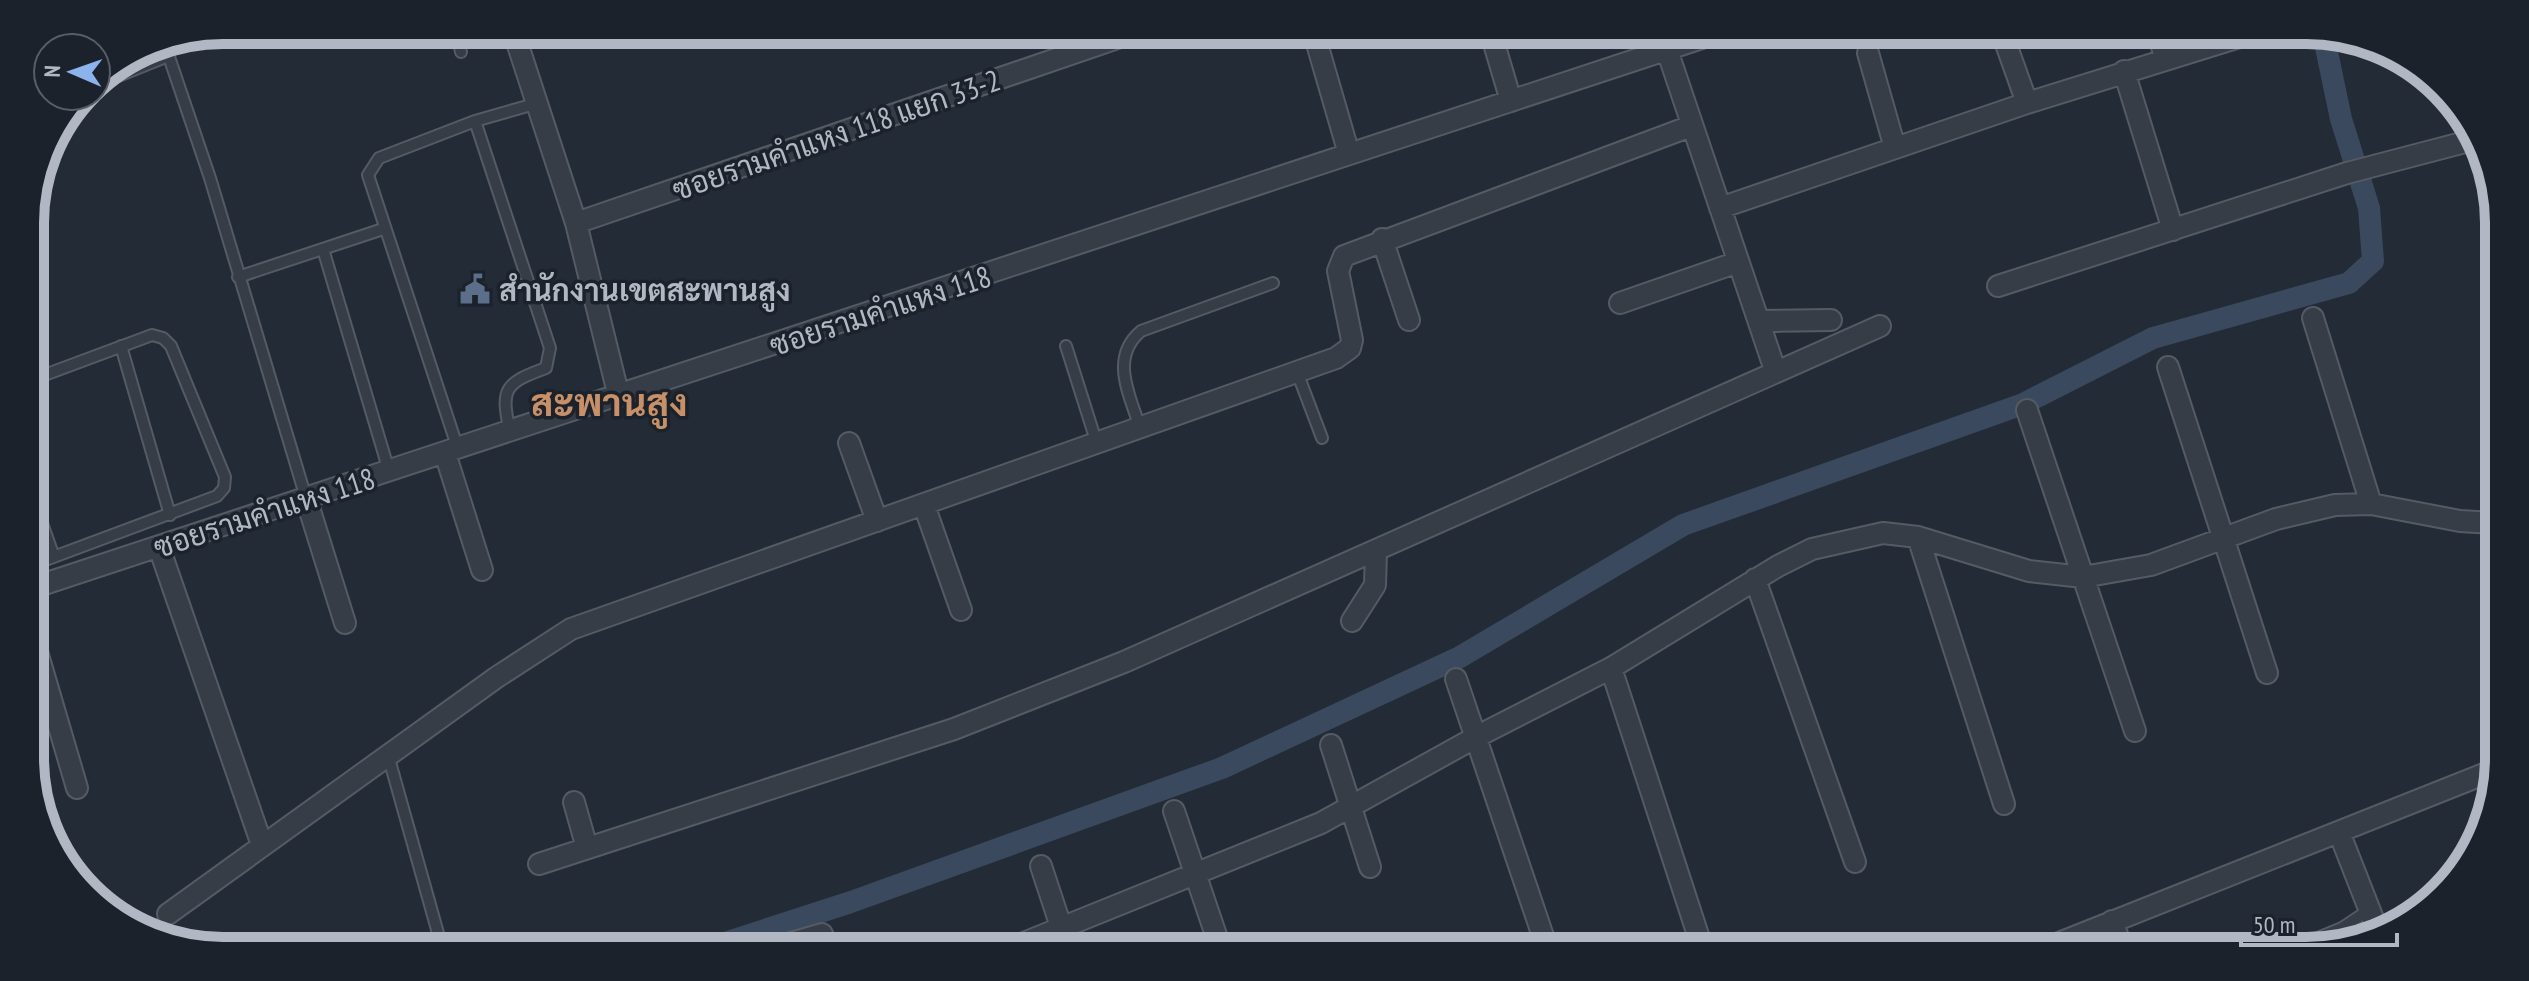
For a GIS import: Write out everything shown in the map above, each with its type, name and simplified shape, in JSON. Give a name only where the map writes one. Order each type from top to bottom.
[{"type":"street","points":[[518,44],[576,223],[619,397]]},
{"type":"street","name":"ซอยรามคำแหง 118 แยก 33-2","points":[[576,223],[1100,44]]},
{"type":"street","points":[[1317,44],[1349,154]]},
{"type":"street","points":[[1494,44],[1511,101]]},
{"type":"street","name":"ซอยรามคำแหง 118","points":[[44,584],[619,397],[1667,50],[1676,44]]},
{"type":"street","points":[[2006,44],[2027,103]]},
{"type":"street","points":[[2161,44],[2165,59]]},
{"type":"street","points":[[1720,208],[2027,103],[2212,44]]},
{"type":"street","points":[[1667,50],[1775,370]]},
{"type":"street","points":[[1868,53],[1895,148]]},
{"type":"street","points":[[2124,71],[2173,230]]},
{"type":"street","points":[[168,914],[497,677],[571,629],[1336,358],[1350,348],[1338,271],[1344,256],[1382,239],[1691,126]]},
{"type":"street","points":[[1998,286],[2347,173],[2465,142]]},
{"type":"street","points":[[1382,239],[1409,320]]},
{"type":"street","points":[[1620,303],[1738,262]]},
{"type":"street","points":[[2313,318],[2371,504]]},
{"type":"street","points":[[1759,321],[1831,320]]},
{"type":"street","points":[[539,864],[954,729],[1124,662],[1775,370],[1880,326]]},
{"type":"street","points":[[2168,367],[2267,673]]},
{"type":"street","points":[[2027,410],[2135,731]]},
{"type":"street","points":[[849,443],[877,521]]},
{"type":"street","points":[[451,451],[482,570]]},
{"type":"street","points":[[306,498],[345,623]]},
{"type":"street","points":[[1042,937],[1194,876],[1352,806],[1478,736],[1611,668],[1755,579],[1812,549],[1851,537],[1883,533],[1918,537],[1994,562],[2083,577],[2151,565],[2301,511],[2371,504],[2485,522]]},
{"type":"street","points":[[924,505],[961,610]]},
{"type":"street","points":[[1918,537],[2004,804]]},
{"type":"street","points":[[159,547],[262,845]]},
{"type":"street","points":[[1352,621],[1375,585],[1376,551]]},
{"type":"street","points":[[1755,579],[1855,862]]},
{"type":"street","points":[[1611,668],[1698,935]]},
{"type":"street","points":[[44,676],[77,788]]},
{"type":"street","points":[[1456,679],[1478,736],[1543,937]]},
{"type":"street","points":[[1331,745],[1370,867]]},
{"type":"street","points":[[2073,937],[2484,774]]},
{"type":"street","points":[[574,802],[587,848]]},
{"type":"street","points":[[1174,811],[1217,937]]},
{"type":"street","points":[[2339,832],[2373,920]]},
{"type":"street","points":[[1041,866],[1064,937]]},
{"type":"street","points":[[2112,921],[2118,937]]},
{"type":"lane","points":[[459,44],[461,52]]},
{"type":"lane","points":[[167,52],[210,178],[306,498]]},
{"type":"lane","points":[[123,74],[168,56]]},
{"type":"lane","points":[[451,451],[368,175],[379,158],[475,121],[538,103]]},
{"type":"lane","points":[[475,121],[550,348],[546,368],[520,378],[506,390],[503,401],[510,432]]},
{"type":"lane","points":[[238,277],[383,229]]},
{"type":"lane","points":[[323,249],[389,471]]},
{"type":"lane","points":[[1140,428],[1122,366],[1132,339],[1141,331],[1273,283]]},
{"type":"lane","points":[[44,375],[152,335],[171,346],[225,477],[224,488],[217,496],[44,561]]},
{"type":"lane","points":[[121,346],[170,515]]},
{"type":"lane","points":[[1066,346],[1097,444]]},
{"type":"lane","points":[[1297,372],[1322,438]]},
{"type":"lane","points":[[44,529],[54,557]]},
{"type":"lane","points":[[115,536],[123,558]]},
{"type":"lane","points":[[388,755],[439,937]]},
{"type":"lane","points":[[2324,936],[2373,920]]},
{"type":"waterway","points":[[743,937],[851,902],[1222,768],[1460,657],[1683,525],[2023,404],[2153,338],[2349,283],[2373,261],[2369,208],[2341,119],[2326,46]]},
{"type":"place","name":"สำนักงานเขตสะพานสูง","points":[[475,289]]},
{"type":"district","name":"สะพานสูง","points":[[609,401]]}]
